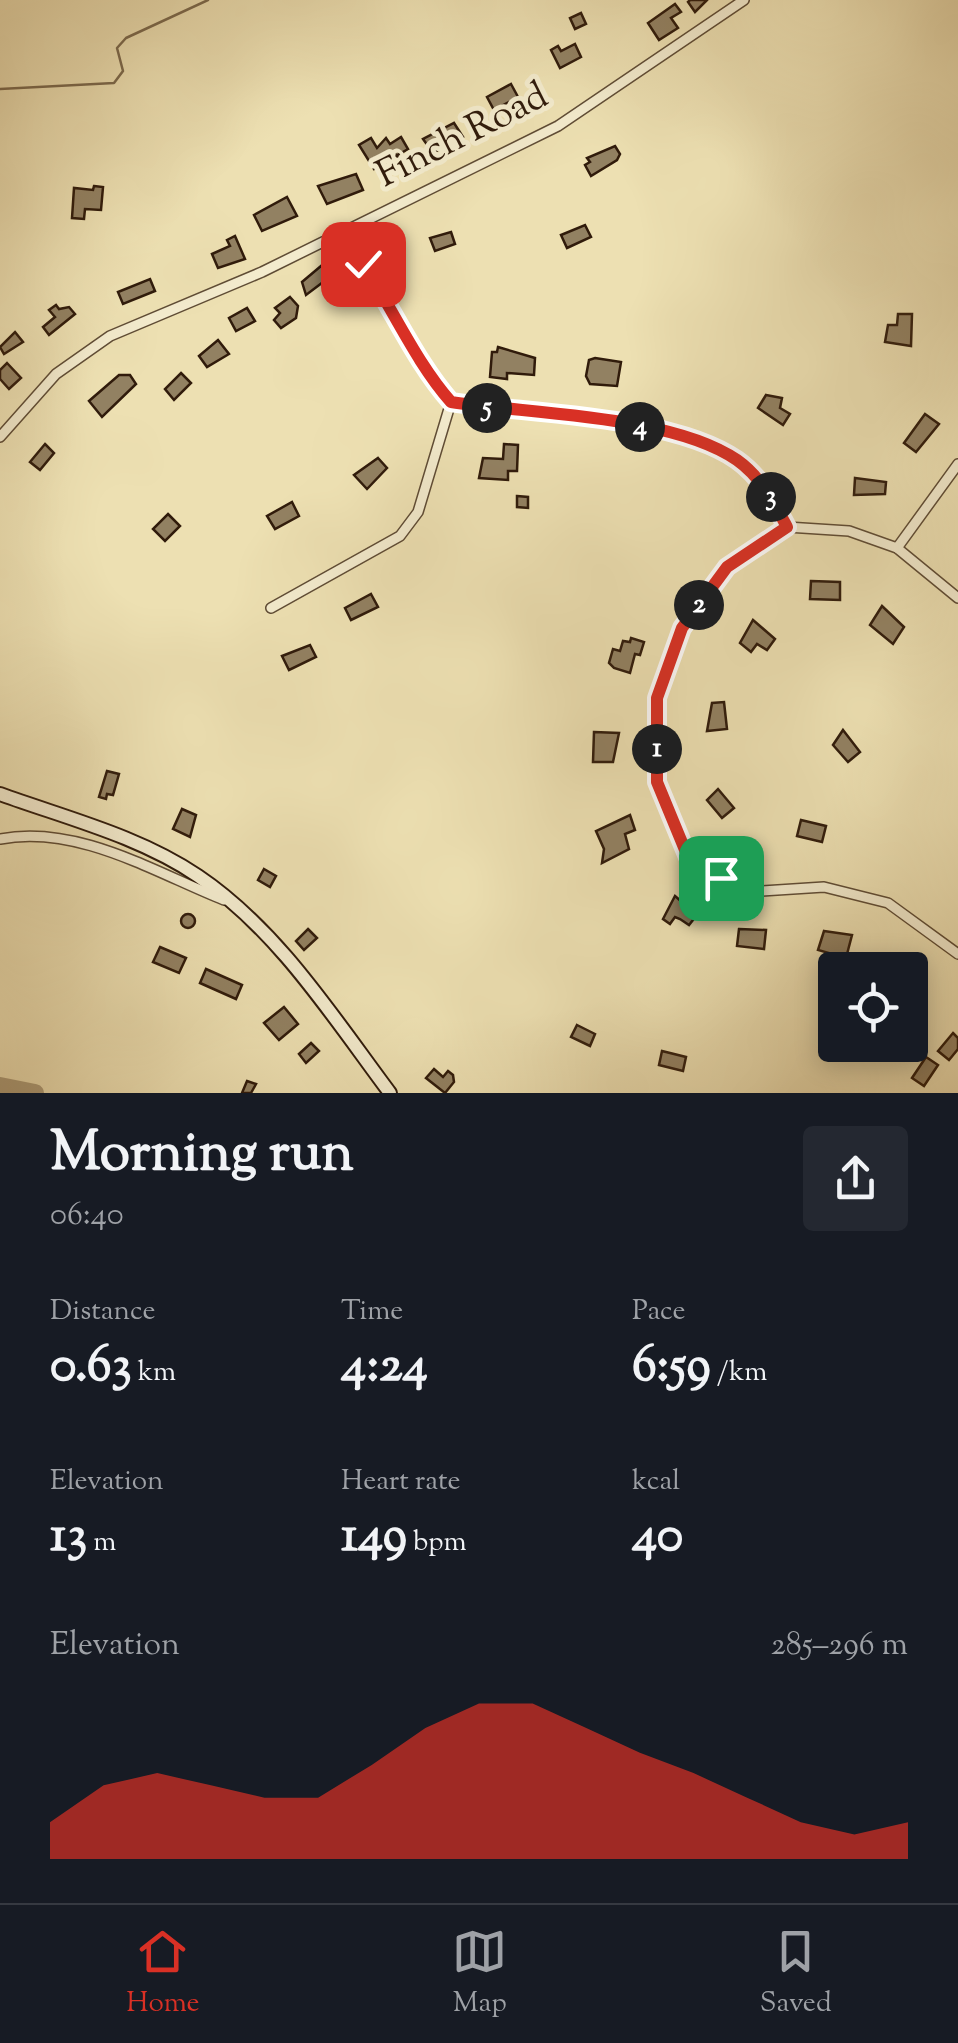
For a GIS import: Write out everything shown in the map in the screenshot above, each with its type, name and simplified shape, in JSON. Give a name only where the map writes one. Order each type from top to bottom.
[{"type":"main road","points":[[0,794],[142,845],[195,874],[234,904],[303,976],[390,1093]]},
{"type":"street","name":"Finch Road","points":[[0,437],[56,374],[110,336],[262,272],[558,126],[744,0]]},
{"type":"street","points":[[336,233],[363,264],[398,316],[424,372],[451,402],[621,422],[683,438],[735,458],[765,486],[787,527]]},
{"type":"street","points":[[271,608],[400,536],[418,512],[451,402]]},
{"type":"street","points":[[897,548],[958,464]]},
{"type":"street","points":[[958,598],[897,548],[849,531],[787,527],[727,567],[682,628],[657,698],[657,782],[690,862],[746,892],[824,887],[888,903],[958,954]]},
{"type":"street","points":[[0,838],[23,834],[68,837],[234,904]]},
{"type":"building","points":[[690,0],[707,0],[695,12],[688,2]]},
{"type":"building","points":[[675,4],[681,12],[671,18],[678,28],[659,40],[648,23]]},
{"type":"building","points":[[581,13],[586,24],[575,29],[570,18]]},
{"type":"building","points":[[575,44],[581,57],[560,68],[551,50],[558,46],[561,51]]},
{"type":"building","points":[[511,84],[518,97],[494,110],[487,97]]},
{"type":"building","points":[[454,123],[463,137],[446,149],[440,139],[443,147],[433,153],[423,139]]},
{"type":"building","points":[[401,137],[408,149],[374,169],[359,145],[371,138],[377,148],[386,138],[390,144]]},
{"type":"building","points":[[615,146],[620,154],[617,160],[591,176],[585,165],[590,162],[587,158]]},
{"type":"building","points":[[356,174],[363,190],[327,204],[318,186]]},
{"type":"building","points":[[94,186],[103,187],[101,210],[85,209],[84,219],[72,218],[74,188],[93,190]]},
{"type":"building","points":[[287,197],[297,216],[262,231],[254,215]]},
{"type":"building","points":[[585,225],[591,237],[567,248],[561,235]]},
{"type":"building","points":[[451,232],[455,244],[435,251],[430,238]]},
{"type":"building","points":[[235,236],[245,259],[218,268],[212,254],[230,246],[227,240]]},
{"type":"building","points":[[321,266],[331,276],[306,295],[302,282]]},
{"type":"building","points":[[150,279],[155,291],[123,304],[118,292]]},
{"type":"building","points":[[290,297],[298,306],[296,318],[281,328],[274,320],[280,313],[275,308]]},
{"type":"building","points":[[56,305],[59,309],[69,307],[75,314],[49,335],[43,327],[55,317],[49,310]]},
{"type":"building","points":[[247,308],[255,321],[236,331],[229,318]]},
{"type":"building","points":[[898,314],[912,314],[911,346],[885,342],[888,325],[897,325]]},
{"type":"building","points":[[15,332],[23,342],[4,354],[0,347]]},
{"type":"building","points":[[218,340],[229,354],[207,367],[199,356]]},
{"type":"building","points":[[498,347],[535,358],[534,375],[507,373],[507,379],[490,377],[492,352],[497,352]]},
{"type":"building","points":[[589,360],[621,362],[617,386],[590,384],[586,376]]},
{"type":"building","points":[[7,363],[21,378],[9,389],[0,379],[0,370]]},
{"type":"building","points":[[181,373],[191,383],[174,400],[165,389]]},
{"type":"building","points":[[119,375],[130,375],[136,384],[102,417],[89,401]]},
{"type":"building","points":[[766,395],[782,398],[780,408],[790,414],[783,425],[758,408]]},
{"type":"building","points":[[925,414],[939,424],[916,452],[904,443]]},
{"type":"building","points":[[45,444],[54,453],[40,470],[30,462]]},
{"type":"building","points":[[504,444],[518,445],[517,471],[508,471],[508,480],[479,478],[483,458],[503,459]]},
{"type":"building","points":[[378,458],[387,468],[367,489],[354,475]]},
{"type":"building","points":[[855,478],[886,482],[885,494],[854,495]]},
{"type":"building","points":[[517,496],[528,497],[528,508],[517,507]]},
{"type":"building","points":[[292,502],[299,516],[275,529],[267,516]]},
{"type":"building","points":[[168,514],[180,526],[165,541],[153,529]]},
{"type":"building","points":[[811,581],[840,582],[840,600],[810,599]]},
{"type":"building","points":[[371,594],[378,607],[351,620],[345,608]]},
{"type":"building","points":[[882,606],[904,627],[893,644],[870,625]]},
{"type":"building","points":[[753,620],[775,639],[767,650],[757,644],[751,652],[740,643]]},
{"type":"building","points":[[631,638],[644,642],[640,655],[635,654],[630,673],[609,663],[613,649],[620,651],[623,641],[630,642]]},
{"type":"building","points":[[310,645],[316,657],[289,670],[282,656]]},
{"type":"building","points":[[724,702],[727,729],[707,731],[712,703]]},
{"type":"building","points":[[843,730],[860,752],[848,762],[833,745]]},
{"type":"building","points":[[594,732],[619,733],[613,762],[593,762]]},
{"type":"building","points":[[107,771],[119,774],[113,795],[107,794],[106,799],[99,797]]},
{"type":"building","points":[[718,789],[734,808],[722,818],[707,800]]},
{"type":"building","points":[[182,809],[196,815],[190,837],[173,829]]},
{"type":"building","points":[[630,815],[635,830],[625,834],[629,849],[602,863],[604,849],[596,831]]},
{"type":"building","points":[[801,820],[826,826],[822,842],[797,836]]},
{"type":"building","points":[[264,869],[276,876],[270,887],[258,880]]},
{"type":"building","points":[[675,896],[697,915],[689,925],[675,917],[670,924],[663,919]]},
{"type":"building","points":[[188,914],[195,921],[188,928],[181,921]]},
{"type":"building","points":[[308,929],[317,938],[304,950],[296,941]]},
{"type":"building","points":[[739,929],[766,930],[764,949],[737,946]]},
{"type":"building","points":[[824,931],[852,935],[848,952],[818,950]]},
{"type":"building","points":[[160,947],[186,958],[179,973],[153,962]]},
{"type":"building","points":[[206,969],[242,985],[236,999],[200,983]]},
{"type":"building","points":[[284,1007],[298,1024],[279,1040],[264,1023]]},
{"type":"building","points":[[577,1025],[595,1034],[590,1046],[571,1037]]},
{"type":"building","points":[[953,1033],[958,1038],[958,1049],[949,1060],[938,1051]]},
{"type":"building","points":[[311,1043],[319,1051],[306,1063],[299,1054]]},
{"type":"building","points":[[662,1051],[686,1057],[683,1071],[659,1065]]},
{"type":"building","points":[[928,1058],[938,1065],[924,1086],[912,1078]]},
{"type":"building","points":[[434,1069],[443,1077],[448,1071],[453,1075],[454,1082],[445,1093],[426,1078]]},
{"type":"building","points":[[247,1081],[256,1084],[251,1093],[242,1093]]},
{"type":"waterway","points":[[0,89],[114,83],[123,71],[117,48],[126,38],[208,0]]},
{"type":"waterway","points":[[0,1086],[35,1093]]},
{"type":"route","points":[[363,264],[398,316],[424,372],[451,402],[621,422],[683,438],[735,458],[765,486],[787,527],[727,567],[682,628],[657,698],[657,782],[690,862],[721,878]]}]
